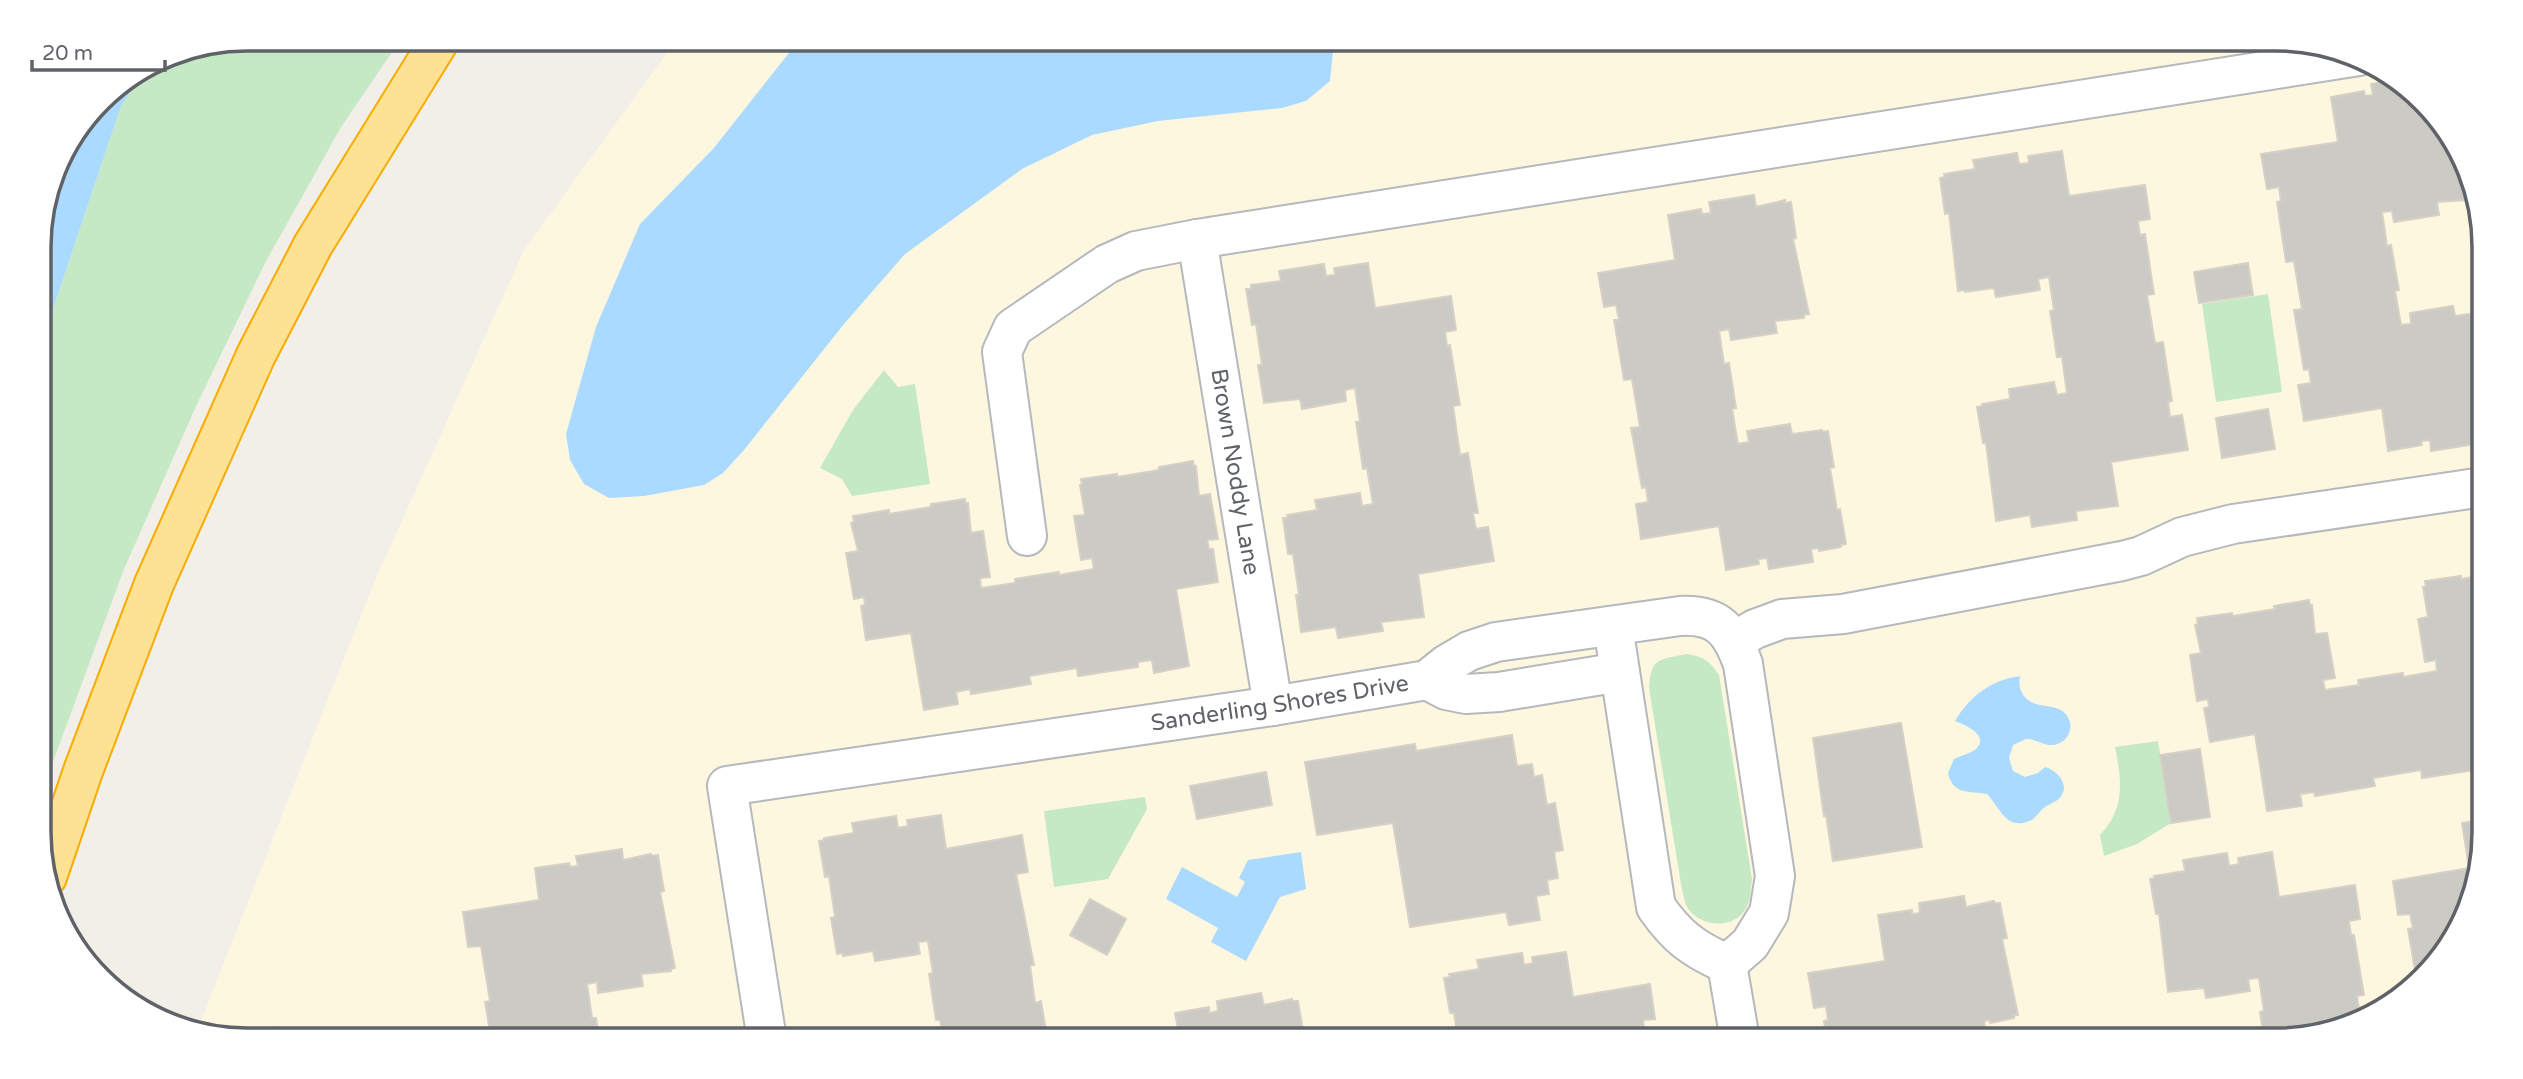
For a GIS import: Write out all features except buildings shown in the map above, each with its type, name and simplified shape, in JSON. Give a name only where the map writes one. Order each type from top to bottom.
[{"type":"highway","points":[[53,861],[83,771],[154,584],[256,355],[313,245],[433,51]]},
{"type":"lane","points":[[1027,537],[1002,352],[1013,328],[1107,264],[1136,251],[2335,60]]},
{"type":"lane","name":"Brown Noddy Lane","points":[[1198,239],[1273,706]]},
{"type":"lane","points":[[1727,964],[1750,943],[1769,913],[1775,876],[1743,664],[1735,641],[1755,629],[1782,619],[1843,614],[2103,565],[2141,556],[2182,537],[2233,524],[2472,489]]},
{"type":"lane","name":"Sanderling Shores Drive","points":[[765,1028],[727,786],[1273,706],[1427,680],[1469,651],[1496,642],[1691,615],[1716,622],[1726,629],[1735,641]]},
{"type":"lane","points":[[1613,626],[1656,907],[1672,930],[1698,951],[1727,964]]},
{"type":"lane","points":[[1427,680],[1446,690],[1466,694],[1499,692],[1620,672]]},
{"type":"lane","points":[[1727,964],[1738,1028]]},
{"type":"shaded area","points":[[668,51],[2290,51],[2340,61],[2396,91],[2432,127],[2457,171],[2471,221],[2472,833],[2466,883],[2446,930],[2432,952],[2406,980],[2363,1008],[2340,1018],[2290,1028],[246,1028],[200,1023],[373,585],[524,250]]},
{"type":"green space","points":[[233,51],[393,51],[341,127],[265,263],[197,404],[124,569],[51,767],[51,315],[121,106],[134,87],[160,71],[183,61],[208,55]]},
{"type":"green space","points":[[2268,294],[2282,392],[2216,402],[2202,304]]},
{"type":"green space","points":[[884,370],[898,387],[915,384],[930,484],[852,496],[842,479],[820,468],[853,410]]},
{"type":"green space","points":[[1686,654],[1706,660],[1719,675],[1752,879],[1750,898],[1745,910],[1739,917],[1723,923],[1697,917],[1688,909],[1685,901],[1649,688],[1654,665],[1663,659]]},
{"type":"green space","points":[[2158,741],[2171,823],[2137,844],[2104,856],[2100,835],[2114,815],[2120,794],[2115,747]]},
{"type":"green space","points":[[1145,797],[1147,809],[1108,879],[1054,887],[1044,811]]},
{"type":"water","points":[[791,51],[1333,51],[1330,81],[1306,101],[1282,108],[1158,121],[1092,135],[1022,169],[905,254],[844,324],[723,473],[704,485],[644,496],[609,498],[584,484],[570,460],[566,434],[596,327],[640,224],[713,149]]},
{"type":"water","points":[[134,87],[121,106],[51,315],[51,233],[57,196],[66,171],[84,138],[99,117]]},
{"type":"water","points":[[2020,676],[2020,687],[2025,697],[2036,704],[2062,710],[2070,722],[2070,731],[2063,741],[2053,745],[2026,739],[2013,745],[2009,758],[2013,771],[2025,777],[2038,773],[2045,767],[2058,775],[2064,785],[2063,793],[2055,802],[2031,820],[2014,823],[2004,816],[1987,794],[1958,789],[1948,773],[1954,759],[1974,751],[1980,744],[1974,731],[1955,721],[1961,712],[1991,685]]},
{"type":"water","points":[[1301,852],[1306,889],[1280,897],[1246,961],[1211,942],[1218,928],[1166,899],[1182,867],[1237,897],[1245,882],[1239,878],[1248,860]]}]
